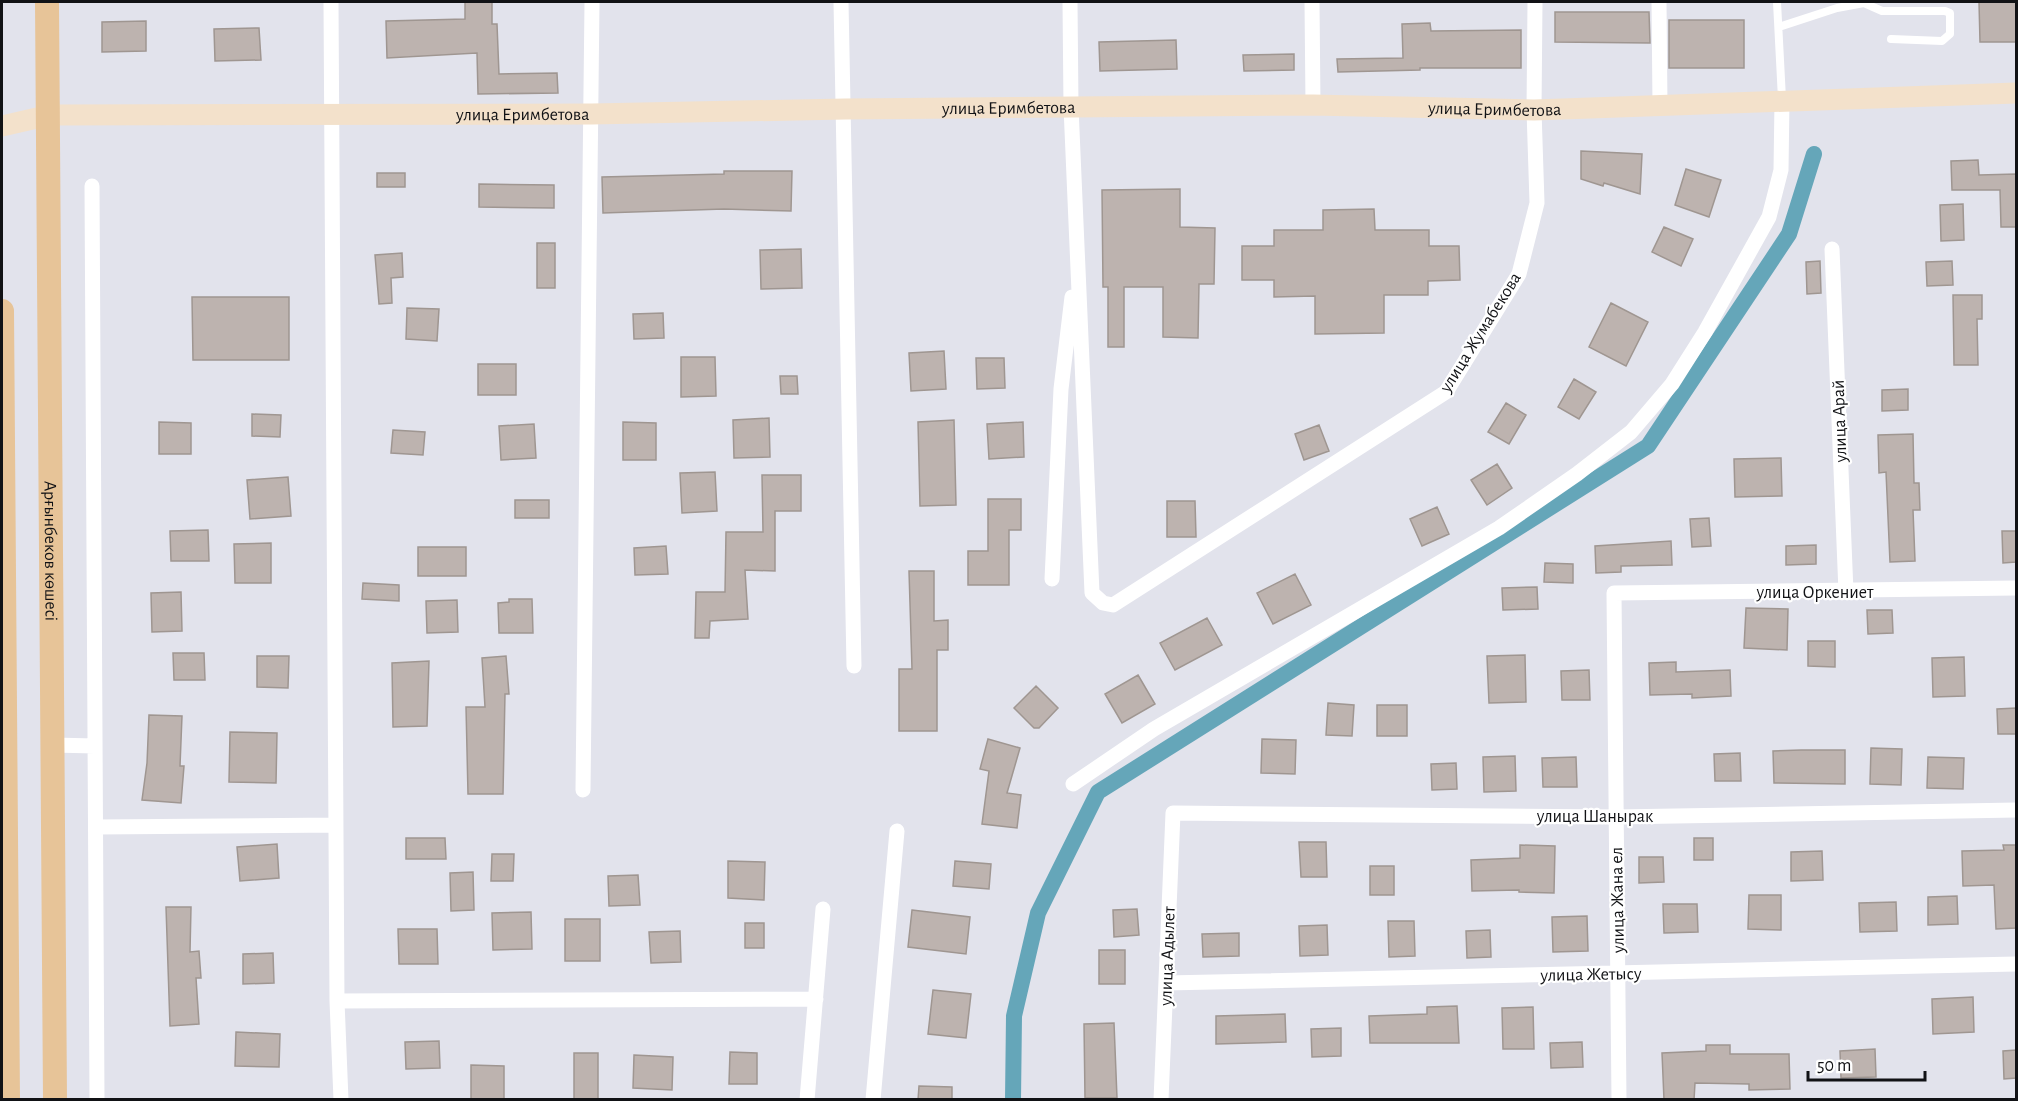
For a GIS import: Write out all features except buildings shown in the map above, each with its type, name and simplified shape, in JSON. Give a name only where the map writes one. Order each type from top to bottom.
[{"type":"main road","name":"Арғынбеков көшесі","points":[[47,2],[50,115],[55,1100]]},
{"type":"main road","name":"улица Еримбетова","points":[[2,126],[50,115],[592,114],[845,109],[1313,105],[1534,110],[2016,93]]},
{"type":"main road","points":[[2,311],[8,1100]]},
{"type":"street","points":[[331,2],[337,1001],[341,1100]]},
{"type":"street","points":[[583,790],[592,2]]},
{"type":"street","points":[[841,2],[845,109],[854,666]]},
{"type":"street","points":[[1053,579],[1061,389],[1077,252],[1071,107],[1070,2]]},
{"type":"street","points":[[1312,2],[1313,105]]},
{"type":"street","name":"улица Жумабекова","points":[[1077,252],[1092,593],[1103,603],[1113,604],[1446,392],[1520,274],[1537,203],[1534,110],[1535,2]]},
{"type":"street","points":[[1659,2],[1660,106]]},
{"type":"street","points":[[1073,784],[1154,729],[1499,528],[1577,474],[1631,432],[1672,384],[1705,332],[1768,217],[1781,170],[1782,101]]},
{"type":"street","points":[[92,186],[97,1100]]},
{"type":"street","name":"улица Арай","points":[[1832,249],[1846,592]]},
{"type":"street","name":"улица Оркениет","points":[[1614,593],[1846,592],[2016,588]]},
{"type":"street","name":"улица Жана ел","points":[[1614,593],[1619,1100]]},
{"type":"street","points":[[53,745],[95,746]]},
{"type":"street","name":"улица Шанырак","points":[[1173,813],[1616,817],[2016,810]]},
{"type":"street","name":"улица Адылет","points":[[1161,1100],[1173,813]]},
{"type":"street","points":[[96,826],[336,825]]},
{"type":"street","points":[[873,1100],[897,831]]},
{"type":"street","points":[[807,1100],[824,909]]},
{"type":"street","name":"улица Жетысу","points":[[1166,983],[2016,964]]},
{"type":"street","points":[[337,1001],[816,999]]},
{"type":"lane","points":[[1778,2],[1782,101]]},
{"type":"lane","points":[[1779,27],[1837,8],[1864,3],[1882,11],[1945,11],[1950,14],[1950,34],[1942,41],[1891,39]]},
{"type":"waterway","points":[[1013,1100],[1014,1016],[1038,913],[1098,792],[1648,446],[1789,234],[1814,154]]}]
